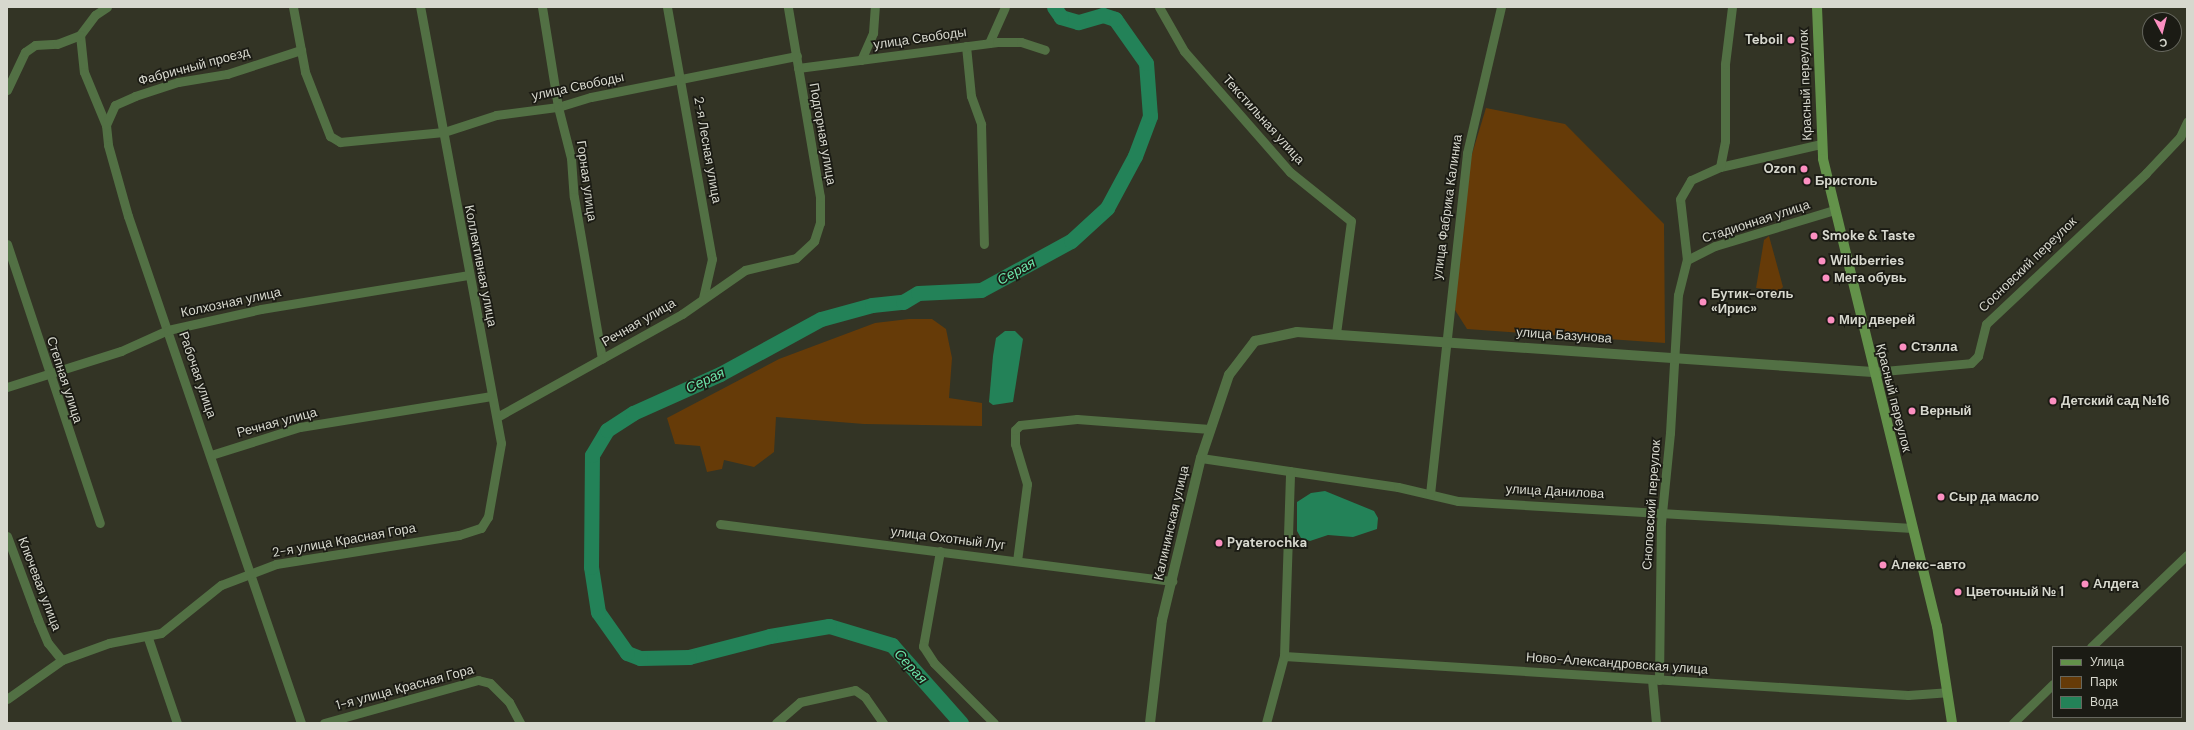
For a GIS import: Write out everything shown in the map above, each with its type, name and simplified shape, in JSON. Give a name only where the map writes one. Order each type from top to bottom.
[{"type":"main road","name":"Красный переулок","points":[[1817,7],[1821,144],[1834,210],[1937,626],[1952,723]]},
{"type":"street","points":[[7,90],[25,52],[35,45],[57,44],[80,35],[95,15],[107,7]]},
{"type":"street","points":[[293,7],[301,50]]},
{"type":"street","name":"Коллективная улица","points":[[420,7],[501,443],[496,480],[488,517],[481,528]]},
{"type":"street","name":"Горная улица","points":[[542,7],[558,106],[571,158],[574,197],[602,359]]},
{"type":"street","name":"2-я Лесная улица","points":[[667,7],[681,78],[712,259],[703,298]]},
{"type":"street","name":"Подгорная улица","points":[[788,7],[820,197],[820,223],[814,242],[796,258]]},
{"type":"street","points":[[861,60],[874,33],[875,7]]},
{"type":"street","points":[[989,43],[1004,18],[1005,7]]},
{"type":"street","name":"Текстильная улица","points":[[1159,7],[1184,51],[1290,172],[1351,221],[1336,334]]},
{"type":"street","name":"улица Фабрика Калиниа","points":[[1430,494],[1444,341],[1467,153],[1501,7]]},
{"type":"street","points":[[1720,167],[1725,141],[1725,64],[1732,7]]},
{"type":"street","name":"Рабочая улица","points":[[80,35],[84,72],[106,125],[108,145],[128,216],[302,723]]},
{"type":"street","name":"улица Свободы","points":[[798,68],[989,43],[1021,42],[1045,50]]},
{"type":"street","points":[[966,46],[971,96],[981,124],[984,244]]},
{"type":"street","name":"Фабричный проезд","points":[[106,125],[115,105],[135,96],[178,82],[227,74],[301,50]]},
{"type":"street","name":"улица Свободы","points":[[301,50],[305,72],[330,136],[340,142],[444,132],[496,115],[558,106],[681,78],[797,56]]},
{"type":"street","name":"Сосновский переулок","points":[[1873,372],[1971,363],[1978,356],[1986,324],[2146,173],[2180,137],[2187,122]]},
{"type":"street","points":[[1687,260],[1680,199],[1691,180],[1720,167],[1821,144]]},
{"type":"street","name":"Стадионная улица","points":[[1687,260],[1715,246],[1834,210]]},
{"type":"street","name":"Степная улица","points":[[7,244],[100,523]]},
{"type":"street","name":"Речная улица","points":[[497,417],[682,314],[703,298],[746,270],[796,258]]},
{"type":"street","name":"Сноповский переулок","points":[[1656,723],[1656,680],[1663,510],[1678,295],[1687,260]]},
{"type":"street","name":"Колхозная улица","points":[[7,386],[121,351],[168,330],[261,309],[469,275]]},
{"type":"street","name":"улица Базунова","points":[[1255,341],[1297,332],[1674,356],[1873,372]]},
{"type":"street","name":"Калининская улица","points":[[1150,723],[1162,620],[1201,458],[1230,375],[1255,341]]},
{"type":"street","name":"Речная улица","points":[[211,455],[300,427],[492,396]]},
{"type":"street","points":[[1017,561],[1027,484],[1015,444],[1015,430],[1020,425],[1077,418],[1210,429]]},
{"type":"street","name":"улица Данилова","points":[[1201,458],[1430,494],[1458,501],[1663,510],[1912,528]]},
{"type":"street","points":[[1266,723],[1284,656],[1290,471]]},
{"type":"street","name":"улица Охотный Луг","points":[[720,524],[1172,581]]},
{"type":"street","name":"2-я улица Красная Гора","points":[[7,699],[62,660],[109,643],[148,638],[161,633],[221,585],[252,576],[276,564],[459,535],[481,528]]},
{"type":"street","name":"Ключевая улица","points":[[7,536],[38,620],[62,660]]},
{"type":"street","points":[[940,551],[923,646],[934,663],[994,723]]},
{"type":"street","points":[[2092,646],[2186,558]]},
{"type":"street","points":[[148,638],[177,723]]},
{"type":"street","name":"Ново-Александровская улица","points":[[1284,656],[1908,695],[1947,692]]},
{"type":"street","name":"1-я улица Красная Гора","points":[[324,723],[478,680],[494,688],[509,702],[520,723]]},
{"type":"street","points":[[2013,723],[2052,685]]},
{"type":"street","points":[[776,723],[800,702],[855,690],[865,697],[883,723]]},
{"type":"green space","points":[[1486,108],[1565,124],[1664,224],[1665,343],[1467,329],[1455,310],[1461,224],[1468,167]]},
{"type":"green space","points":[[1769,236],[1783,287],[1779,291],[1756,288],[1764,240]]},
{"type":"green space","points":[[909,319],[932,319],[946,329],[952,358],[949,398],[982,403],[982,426],[864,424],[776,417],[774,452],[754,467],[724,460],[722,469],[707,472],[700,446],[675,444],[667,418],[779,359],[875,323]]},
{"type":"water","points":[[1005,331],[1015,331],[1023,339],[1013,402],[993,405],[989,402],[993,356],[996,338]]},
{"type":"water","points":[[1325,491],[1374,511],[1378,518],[1377,529],[1353,537],[1328,535],[1310,541],[1301,538],[1297,531],[1297,502],[1311,493]]},
{"type":"waterway","name":"Серая","points":[[961,723],[892,645],[829,626],[770,636],[689,657],[640,658],[627,653],[598,612],[591,567],[592,455],[607,430],[633,413],[720,374],[821,319],[872,305],[903,302],[918,293],[981,290],[1071,241],[1107,208],[1135,156],[1150,116],[1146,63],[1115,19],[1103,15],[1078,22],[1061,17],[1054,7]]},
{"type":"place","name":"Teboil","points":[[1791,40]]},
{"type":"place","name":"Ozon","points":[[1804,169]]},
{"type":"place","name":"Бристоль","points":[[1807,181]]},
{"type":"place","name":"Smoke & Taste","points":[[1814,236]]},
{"type":"place","name":"Wildberries","points":[[1822,261]]},
{"type":"place","name":"Мега обувь","points":[[1826,278]]},
{"type":"place","name":"Бутик-отель «Ирис»","points":[[1703,302]]},
{"type":"place","name":"Мир дверей","points":[[1831,320]]},
{"type":"place","name":"Стэлла","points":[[1903,347]]},
{"type":"place","name":"Детский сад №16","points":[[2053,401]]},
{"type":"place","name":"Верный","points":[[1912,411]]},
{"type":"place","name":"Сыр да масло","points":[[1941,497]]},
{"type":"place","name":"Pyaterochka","points":[[1219,543]]},
{"type":"place","name":"Алекс-авто","points":[[1883,565]]},
{"type":"place","name":"Алдега","points":[[2085,584]]},
{"type":"place","name":"Цветочный № 1","points":[[1958,592]]}]
